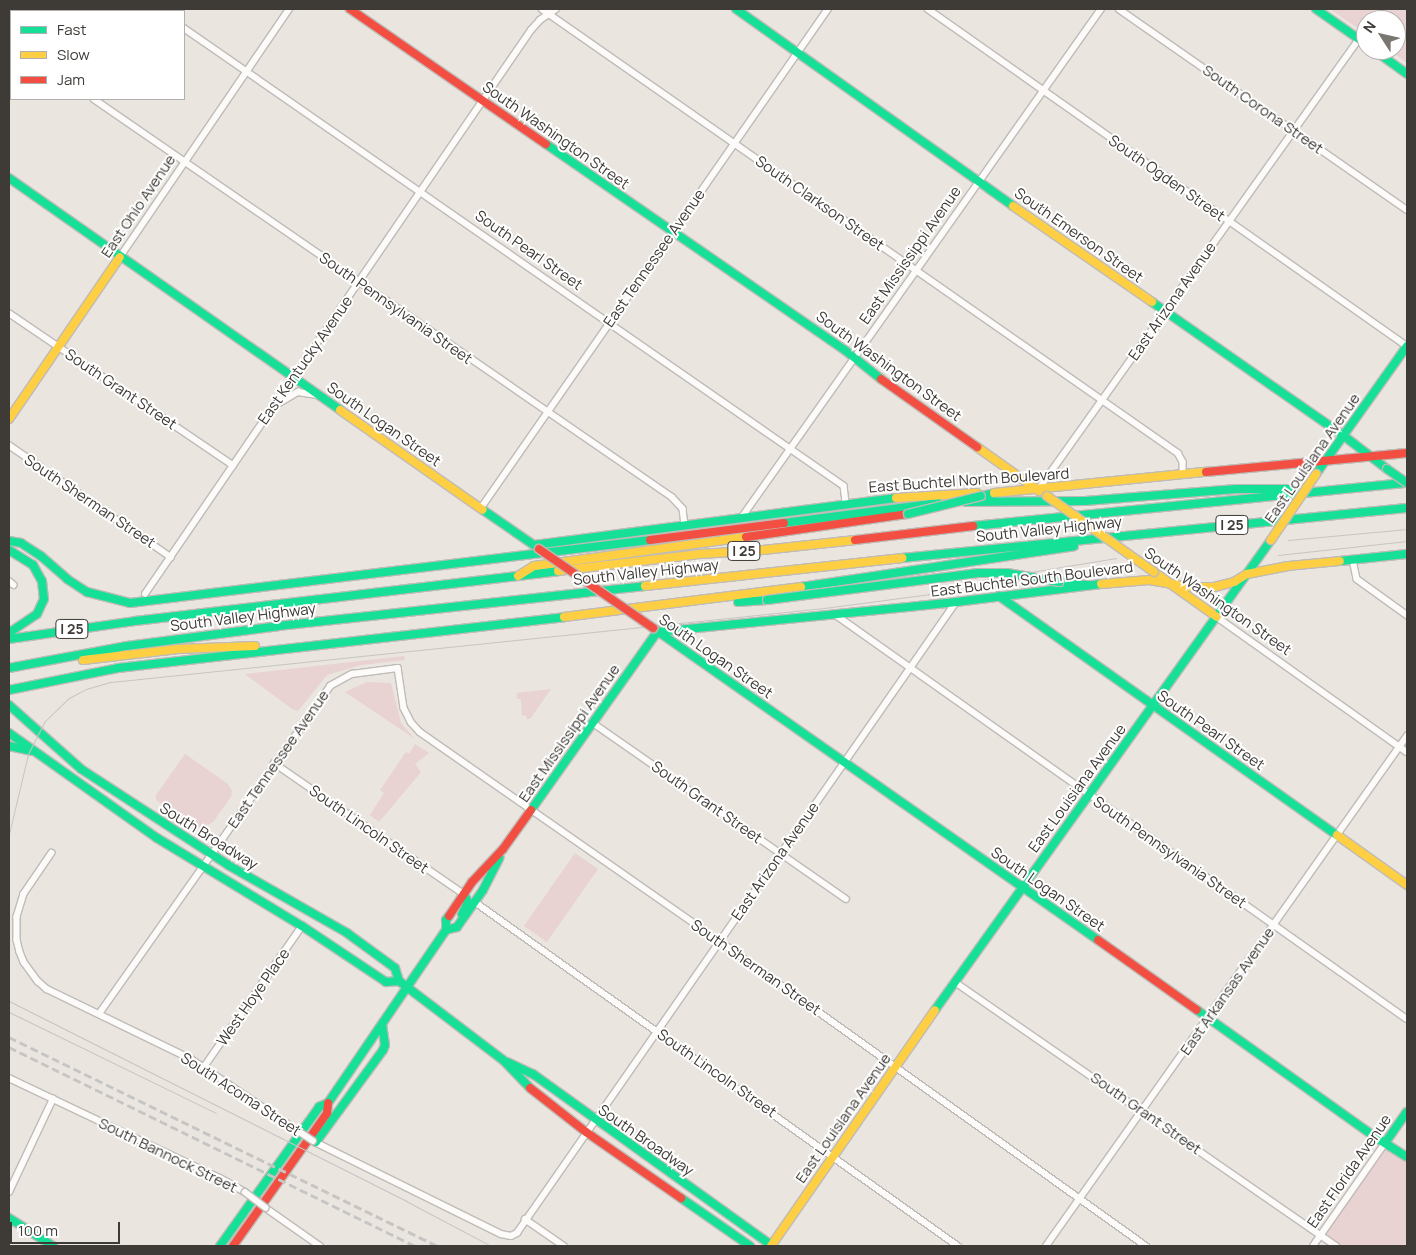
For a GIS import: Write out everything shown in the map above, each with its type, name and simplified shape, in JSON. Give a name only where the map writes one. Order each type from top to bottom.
[{"type":"main road","name":"South Washington Street","points":[[350,9],[854,358],[1217,617]]},
{"type":"main road","name":"South Emerson Street","points":[[736,9],[1344,436],[1407,483]]},
{"type":"main road","points":[[1316,9],[1356,37]]},
{"type":"main road","points":[[1388,60],[1407,74]]},
{"type":"main road","name":"South Logan Street","points":[[9,178],[1407,1157]]},
{"type":"main road","name":"East Ohio Avenue","points":[[9,419],[120,257]]},
{"type":"main road","name":"East Louisiana Avenue","points":[[771,1246],[955,982],[1248,574],[1407,346]]},
{"type":"main road","name":"East Buchtel North Boulevard","points":[[537,547],[685,524],[846,503],[903,497],[1038,490],[1407,453]]},
{"type":"main road","name":"South Valley Highway","points":[[9,639],[134,621],[513,578],[700,554],[763,550],[921,531],[1407,483]]},
{"type":"main road","points":[[9,540],[21,543],[41,556],[67,580],[87,592],[116,601],[141,602],[577,550],[922,504],[1001,501],[1085,501],[1238,489],[1355,488]]},
{"type":"main road","points":[[513,578],[534,566],[908,514],[997,493]]},
{"type":"main road","name":"South Valley Highway","points":[[9,668],[127,646],[249,630],[1045,542],[1407,508]]},
{"type":"main road","points":[[9,690],[118,668],[598,613],[844,582],[1159,532]]},
{"type":"main road","points":[[9,550],[26,558],[38,572],[42,581],[44,599],[37,614],[24,626],[9,633]]},
{"type":"main road","name":"East Buchtel South Boulevard","points":[[655,630],[836,615],[1139,580],[1168,582],[1189,587],[1214,587],[1234,582],[1248,574],[1288,566],[1407,554]]},
{"type":"main road","points":[[598,613],[767,600],[978,573],[1007,573],[1089,585]]},
{"type":"main road","name":"South Pearl Street","points":[[999,596],[1407,885]]},
{"type":"main road","name":"East Mississippi Avenue","points":[[457,927],[475,902],[504,849],[593,723],[655,630]]},
{"type":"main road","points":[[27,665],[178,649],[350,642]]},
{"type":"main road","name":"South Broadway","points":[[10,708],[81,769],[211,854],[347,933],[395,968],[399,981],[503,1060],[525,1084],[586,1132],[750,1246]]},
{"type":"main road","name":"South Broadway","points":[[9,733],[142,828],[202,867],[302,926],[386,982],[399,981]]},
{"type":"main road","points":[[9,746],[34,751]]},
{"type":"main road","name":"East Mississippi Avenue","points":[[328,1103],[446,930],[446,920],[464,894],[504,849]]},
{"type":"main road","points":[[446,930],[457,927],[468,902],[464,894]]},
{"type":"main road","points":[[314,1142],[382,1050],[384,1045],[382,1024]]},
{"type":"main road","name":"South Broadway","points":[[503,1060],[533,1074],[594,1120],[771,1246]]},
{"type":"main road","points":[[220,1246],[319,1108],[328,1103]]},
{"type":"main road","points":[[233,1246],[327,1113],[328,1103]]},
{"type":"main road","name":"East Florida Avenue","points":[[1385,1143],[1407,1112]]},
{"type":"main road","points":[[9,1218],[53,1246]]},
{"type":"main road","points":[[224,1246],[232,1229]]},
{"type":"street","name":"East Ohio Avenue","points":[[120,257],[289,9]]},
{"type":"street","name":"South Clarkson Street","points":[[542,9],[1178,453],[1183,462],[1183,474]]},
{"type":"street","name":"East Kentucky Avenue","points":[[145,594],[531,30],[556,9]]},
{"type":"street","name":"East Tennessee Avenue","points":[[481,508],[828,9]]},
{"type":"street","name":"South Ogden Street","points":[[928,9],[1407,346]]},
{"type":"street","name":"East Mississippi Avenue","points":[[742,517],[789,447],[1101,9]]},
{"type":"street","name":"South Corona Street","points":[[1119,9],[1407,210]]},
{"type":"street","name":"South Pearl Street","points":[[185,29],[844,486],[846,503]]},
{"type":"street","name":"East Arizona Avenue","points":[[1038,490],[1356,43]]},
{"type":"street","name":"South Pennsylvania Street","points":[[95,100],[677,501],[683,509],[685,524]]},
{"type":"street","name":"South Grant Street","points":[[9,313],[233,464]]},
{"type":"street","points":[[272,408],[298,392],[320,396]]},
{"type":"street","name":"South Sherman Street","points":[[9,446],[171,557]]},
{"type":"street","points":[[1353,560],[1357,579],[1407,615]]},
{"type":"street","name":"East Arizona Avenue","points":[[525,1219],[956,602]]},
{"type":"street","name":"South Pennsylvania Street","points":[[836,615],[1089,796],[1407,1019]]},
{"type":"street","name":"South Washington Street","points":[[1217,617],[1407,752]]},
{"type":"street","name":"East Tennessee Avenue","points":[[99,1014],[322,696],[337,680],[360,672],[398,668]]},
{"type":"street","name":"South Sherman Street","points":[[398,668],[404,708],[415,727],[1146,1246]]},
{"type":"street","name":"South Grant Street","points":[[593,723],[846,899]]},
{"type":"street","name":"East Arkansas Avenue","points":[[1046,1246],[1407,736]]},
{"type":"street","name":"South Lincoln Street","points":[[274,764],[464,894]]},
{"type":"street","name":"South Acoma Street","points":[[52,854],[30,884],[20,905],[16,928],[20,952],[31,972],[48,989],[204,1067],[314,1142],[501,1234],[514,1235],[525,1219]]},
{"type":"street","name":"South Lincoln Street","points":[[475,902],[958,1246]]},
{"type":"street","name":"West Hoye Place","points":[[204,1067],[302,926]]},
{"type":"street","name":"South Grant Street","points":[[955,982],[1143,1110],[1336,1246]]},
{"type":"street","name":"South Bannock Street","points":[[9,1078],[220,1178],[245,1192],[320,1246]]},
{"type":"street","points":[[9,1192],[53,1099]]},
{"type":"street","name":"East Florida Avenue","points":[[1313,1246],[1385,1143]]},
{"type":"street","points":[[525,1219],[564,1246]]},
{"type":"shaded area","points":[[1330,9],[1407,9],[1407,63],[1403,60],[1406,60],[1406,10],[1356,10],[1356,27]]},
{"type":"shaded area","points":[[404,656],[405,660],[361,665],[327,675],[298,711],[292,709],[245,674]]},
{"type":"shaded area","points":[[367,682],[391,683],[401,723],[415,739],[345,692]]},
{"type":"shaded area","points":[[551,689],[530,719],[527,719],[526,715],[522,716],[521,699],[517,699],[517,693]]},
{"type":"shaded area","points":[[415,744],[429,753],[415,764],[421,772],[379,822],[370,815],[384,793],[380,790],[406,752],[409,754]]},
{"type":"shaded area","points":[[185,754],[228,784],[232,791],[231,797],[213,822],[202,828],[194,827],[156,800],[156,795]]},
{"type":"shaded area","points":[[575,853],[598,869],[547,942],[524,926]]},
{"type":"shaded area","points":[[1385,1143],[1407,1158],[1407,1246],[1337,1246],[1321,1235]]},
{"type":"tram line","points":[[1288,540],[1407,529]]},
{"type":"tram line","points":[[1278,555],[1407,541]]},
{"type":"tram line","points":[[958,584],[1116,558]]},
{"type":"tram line","points":[[9,834],[28,754],[45,721],[69,698],[86,689],[111,682],[824,608],[1052,578],[1132,570]]},
{"type":"tram line","points":[[9,1001],[406,1201],[491,1246]]},
{"type":"tram line","points":[[9,1012],[216,1113]]},
{"type":"railway","points":[[9,1037],[437,1246]]},
{"type":"railway","points":[[9,1047],[416,1246]]},
{"type":"traffic: fast","points":[[736,9],[1013,206]]},
{"type":"traffic: fast","points":[[1316,9],[1356,37]]},
{"type":"traffic: fast","points":[[1388,60],[1407,74]]},
{"type":"traffic: fast","points":[[546,144],[846,351],[881,379]]},
{"type":"traffic: fast","points":[[9,178],[340,410]]},
{"type":"traffic: fast","points":[[1152,302],[1344,436],[1387,469]]},
{"type":"traffic: fast","points":[[1316,474],[1407,346]]},
{"type":"traffic: fast","points":[[1387,469],[1407,483]]},
{"type":"traffic: fast","points":[[973,526],[1407,483]]},
{"type":"traffic: fast","points":[[966,502],[1085,501],[1237,489],[1289,489]]},
{"type":"traffic: fast","points":[[981,496],[997,493]]},
{"type":"traffic: fast","points":[[908,514],[981,496]]},
{"type":"traffic: fast","points":[[534,545],[896,498]]},
{"type":"traffic: fast","points":[[784,523],[939,503]]},
{"type":"traffic: fast","points":[[902,558],[1407,508]]},
{"type":"traffic: fast","points":[[483,510],[538,548]]},
{"type":"traffic: fast","points":[[9,541],[21,543],[41,556],[67,579],[87,592],[130,603],[650,540]]},
{"type":"traffic: fast","points":[[935,1010],[1271,540]]},
{"type":"traffic: fast","points":[[801,587],[1074,546]]},
{"type":"traffic: fast","points":[[9,550],[33,565],[42,581],[44,599],[37,614],[9,633]]},
{"type":"traffic: fast","points":[[1340,561],[1407,554]]},
{"type":"traffic: fast","points":[[9,639],[135,621],[558,571]]},
{"type":"traffic: fast","points":[[767,600],[978,573],[1007,573],[1059,582]]},
{"type":"traffic: fast","points":[[1059,582],[1089,585]]},
{"type":"traffic: fast","points":[[657,632],[956,602],[1101,584]]},
{"type":"traffic: fast","points":[[9,668],[127,646],[278,626],[645,586]]},
{"type":"traffic: fast","points":[[999,596],[1337,835]]},
{"type":"traffic: fast","points":[[738,602],[767,600]]},
{"type":"traffic: fast","points":[[9,690],[118,668],[564,617]]},
{"type":"traffic: fast","points":[[653,628],[1098,940]]},
{"type":"traffic: fast","points":[[531,810],[657,632]]},
{"type":"traffic: fast","points":[[9,705],[81,769],[228,865],[347,933],[395,968],[399,981],[503,1060],[530,1088]]},
{"type":"traffic: fast","points":[[9,733],[157,838],[302,926],[386,982],[399,981]]},
{"type":"traffic: fast","points":[[9,746],[32,751]]},
{"type":"traffic: fast","points":[[446,930],[457,927],[483,890],[499,858]]},
{"type":"traffic: fast","points":[[462,914],[468,902],[464,894]]},
{"type":"traffic: fast","points":[[220,1246],[319,1107],[328,1103],[446,930],[446,920],[449,916]]},
{"type":"traffic: fast","points":[[1197,1010],[1372,1135],[1407,1157]]},
{"type":"traffic: fast","points":[[316,1142],[383,1050],[385,1045],[382,1024]]},
{"type":"traffic: fast","points":[[507,1062],[533,1074],[772,1246]]},
{"type":"traffic: fast","points":[[1385,1143],[1407,1112]]},
{"type":"traffic: fast","points":[[681,1198],[750,1246]]},
{"type":"traffic: fast","points":[[9,1218],[53,1246]]},
{"type":"traffic: slow","points":[[1013,206],[1152,302]]},
{"type":"traffic: slow","points":[[9,419],[120,257]]},
{"type":"traffic: slow","points":[[340,410],[483,510]]},
{"type":"traffic: slow","points":[[977,447],[1039,491]]},
{"type":"traffic: slow","points":[[994,493],[1206,472]]},
{"type":"traffic: slow","points":[[1271,540],[1316,474]]},
{"type":"traffic: slow","points":[[896,498],[977,493]]},
{"type":"traffic: slow","points":[[1047,496],[1154,572]]},
{"type":"traffic: slow","points":[[518,576],[534,566],[746,537]]},
{"type":"traffic: slow","points":[[558,571],[700,554],[763,550],[855,540]]},
{"type":"traffic: slow","points":[[645,586],[902,558]]},
{"type":"traffic: slow","points":[[1101,584],[1149,580],[1189,587],[1214,587],[1234,582],[1247,574],[1288,566],[1340,561]]},
{"type":"traffic: slow","points":[[1154,572],[1217,617]]},
{"type":"traffic: slow","points":[[564,617],[801,587]]},
{"type":"traffic: slow","points":[[83,660],[178,649],[255,646]]},
{"type":"traffic: slow","points":[[1337,835],[1407,885]]},
{"type":"traffic: slow","points":[[771,1246],[935,1010]]},
{"type":"traffic: jam","points":[[350,9],[546,144]]},
{"type":"traffic: jam","points":[[881,379],[977,447]]},
{"type":"traffic: jam","points":[[1206,472],[1407,453]]},
{"type":"traffic: jam","points":[[746,537],[908,514]]},
{"type":"traffic: jam","points":[[650,540],[784,523]]},
{"type":"traffic: jam","points":[[855,540],[973,526]]},
{"type":"traffic: jam","points":[[539,549],[653,628]]},
{"type":"traffic: jam","points":[[449,916],[472,882],[503,849],[531,810]]},
{"type":"traffic: jam","points":[[1098,940],[1197,1010]]},
{"type":"traffic: jam","points":[[530,1088],[586,1132],[681,1198]]},
{"type":"traffic: jam","points":[[233,1246],[327,1113],[328,1103]]}]
